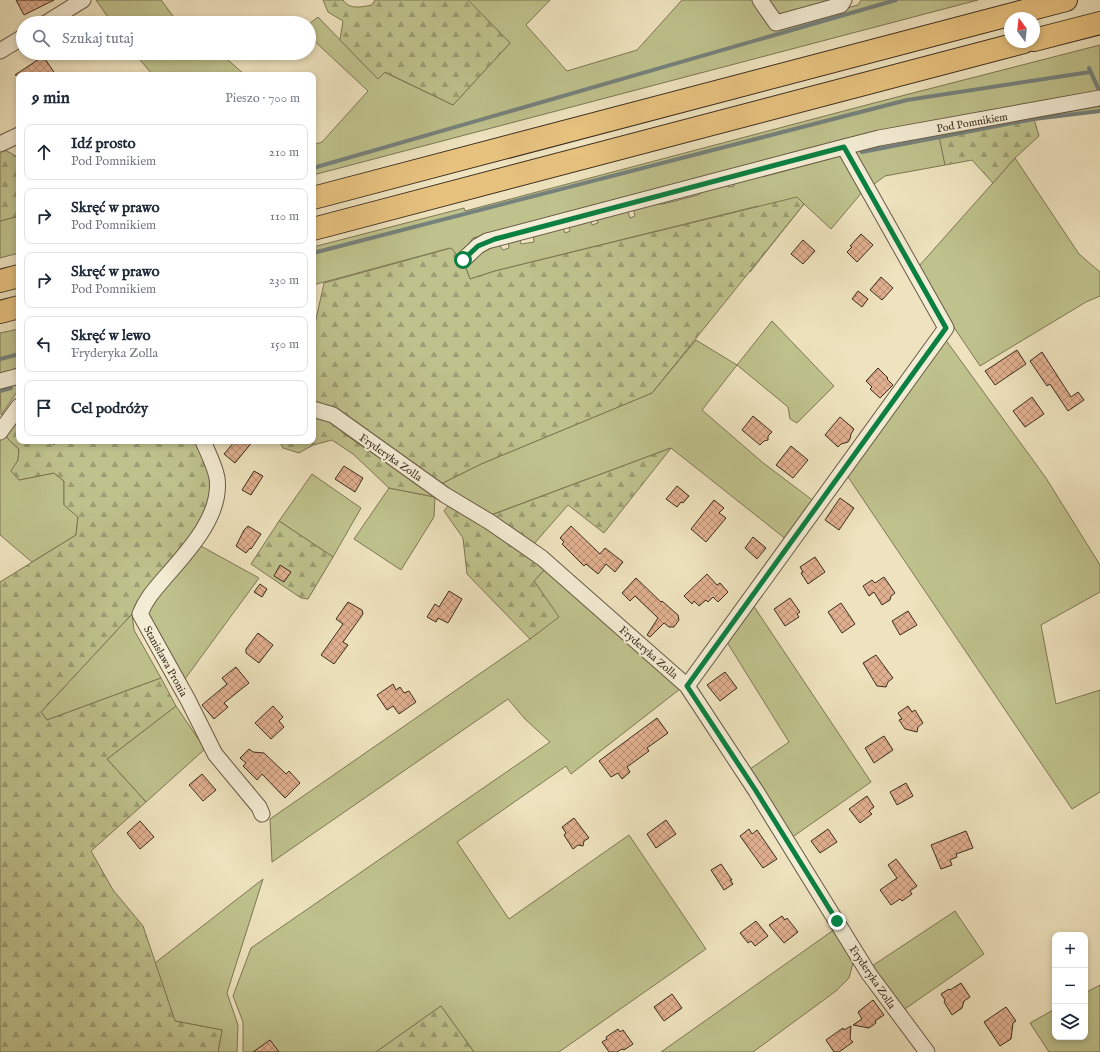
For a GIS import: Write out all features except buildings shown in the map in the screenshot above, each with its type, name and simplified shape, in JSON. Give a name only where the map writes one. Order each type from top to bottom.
[{"type":"highway","points":[[316,197],[1066,0]]},
{"type":"highway","points":[[1040,38],[1100,23]]},
{"type":"highway","points":[[316,228],[1004,47]]},
{"type":"highway","points":[[0,281],[16,277]]},
{"type":"highway","points":[[0,312],[16,308]]},
{"type":"street","points":[[57,16],[83,0]]},
{"type":"street","points":[[760,0],[776,23],[841,5],[844,0]]},
{"type":"street","points":[[0,51],[16,41]]},
{"type":"street","name":"Pod Pomnikiem","points":[[463,260],[478,246],[495,239],[879,138],[1100,98]]},
{"type":"street","points":[[0,144],[16,136]]},
{"type":"street","points":[[687,686],[946,328],[844,147]]},
{"type":"street","points":[[0,381],[16,377]]},
{"type":"street","points":[[0,432],[16,410]]},
{"type":"street","name":"Fryderyka Zolla","points":[[316,410],[333,416],[445,495],[490,522],[542,558],[687,686],[760,798],[869,974],[926,1052]]},
{"type":"street","name":"Stanisława Pronia","points":[[204,444],[216,477],[217,494],[212,512],[191,546],[146,600],[140,614],[188,700],[215,754],[259,807],[262,814]]},
{"type":"green space","points":[[96,0],[161,0],[173,16],[107,16]]},
{"type":"green space","points":[[323,0],[343,0],[352,7],[356,7],[372,5],[375,0],[468,0],[510,43],[453,105],[385,72],[378,79],[340,40],[343,21],[328,12]]},
{"type":"green space","points":[[468,0],[550,0],[526,25],[567,71],[637,50],[682,0],[755,0],[772,28],[858,5],[861,0],[978,0],[316,174],[316,144],[322,142],[368,91],[316,43],[316,19],[318,17],[378,79],[384,72],[453,105],[510,43]]},
{"type":"green space","points":[[765,0],[831,0],[776,19]]},
{"type":"green space","points":[[1100,45],[1100,94],[473,238],[458,256],[450,248],[316,284],[316,246],[464,208],[465,211]]},
{"type":"green space","points":[[140,60],[228,60],[242,72],[150,72]]},
{"type":"green space","points":[[1100,103],[1100,111],[1034,119],[940,136],[945,165],[885,176],[870,187],[855,156],[860,147]]},
{"type":"green space","points":[[1034,119],[1039,136],[1015,158],[993,183],[972,160],[945,165],[939,136]]},
{"type":"green space","points":[[0,150],[7,151],[16,156],[16,217],[0,221]]},
{"type":"green space","points":[[839,154],[864,190],[831,229],[804,204],[750,272],[758,206],[495,271],[470,279],[464,263],[497,242],[503,250],[509,248],[508,240],[519,236],[521,244],[534,242],[533,232],[562,225],[565,233],[570,231],[568,224],[590,218],[592,225],[598,223],[597,216],[627,209],[630,218],[635,216],[633,207],[647,204],[663,204],[698,195],[713,185],[727,182],[728,187],[734,186],[733,180]]},
{"type":"green space","points":[[1015,158],[1079,254],[1100,272],[1100,296],[1086,302],[980,366],[943,311],[919,266]]},
{"type":"green space","points":[[797,197],[804,204],[652,393],[481,464],[439,485],[353,420],[331,408],[316,405],[316,319],[324,283],[451,248],[464,263],[470,279],[495,271]]},
{"type":"green space","points":[[16,217],[16,254],[0,258],[0,221]]},
{"type":"green space","points":[[772,321],[834,386],[797,423],[790,419],[788,407],[737,365]]},
{"type":"green space","points":[[16,330],[16,371],[0,375],[0,333]]},
{"type":"green space","points":[[945,339],[1046,478],[1100,565],[1100,592],[1041,625],[1056,704],[1100,690],[1100,792],[1072,809],[846,474]]},
{"type":"green space","points":[[696,340],[737,365],[702,410],[762,462],[815,502],[787,540],[671,448],[488,516],[439,485],[481,464],[652,393]]},
{"type":"green space","points":[[15,383],[16,384],[16,393],[1,415],[0,387]]},
{"type":"green space","points":[[316,416],[341,426],[342,432],[363,447],[368,446],[435,497],[389,488],[353,454],[332,440],[313,445],[299,453],[283,448],[281,444],[316,444]]},
{"type":"green space","points":[[16,417],[16,444],[199,444],[212,485],[207,507],[180,556],[132,614],[41,712],[47,720],[161,678],[176,706],[107,759],[146,802],[91,851],[113,890],[143,926],[175,1021],[222,1030],[218,1052],[0,1052],[0,582],[76,535],[78,517],[64,505],[64,481],[54,473],[19,480],[11,471],[18,460],[19,449],[9,440],[4,432]]},
{"type":"green space","points":[[4,432],[9,440],[19,449],[18,460],[12,471],[19,480],[54,473],[64,481],[64,505],[78,516],[76,535],[32,562],[0,535],[0,438]]},
{"type":"green space","points":[[671,448],[604,533],[568,505],[533,545],[545,569],[534,581],[559,617],[530,639],[467,574],[463,538],[444,511],[450,503],[478,520]]},
{"type":"green space","points":[[312,474],[361,508],[333,557],[279,521]]},
{"type":"green space","points":[[389,488],[435,497],[434,517],[401,570],[354,539]]},
{"type":"green space","points":[[279,521],[333,557],[308,599],[301,598],[251,564]]},
{"type":"green space","points":[[199,545],[259,578],[182,683],[146,610]]},
{"type":"green space","points":[[545,569],[680,689],[571,774],[566,766],[457,842],[509,919],[629,835],[706,949],[559,1052],[474,1052],[441,1006],[376,1052],[243,1052],[243,1022],[233,996],[251,948],[550,742],[525,719],[508,699],[272,862],[270,819],[530,639],[558,617],[534,581]]},
{"type":"green space","points":[[753,605],[871,782],[791,838],[750,769],[789,742],[725,639]]},
{"type":"green space","points":[[132,614],[134,630],[161,678],[47,720],[41,712]]},
{"type":"green space","points":[[176,706],[205,749],[146,802],[107,759]]},
{"type":"green space","points":[[263,879],[227,993],[238,1025],[237,1052],[218,1052],[222,1030],[175,1021],[155,963]]},
{"type":"green space","points":[[955,911],[984,954],[902,1011],[872,966]]},
{"type":"green space","points":[[835,929],[853,963],[849,978],[836,991],[753,1052],[661,1052]]},
{"type":"green space","points":[[1100,985],[1100,1052],[1049,1052],[1030,1023],[1052,1011],[1052,1040],[1088,1040],[1088,991]]},
{"type":"green space","points":[[441,1006],[474,1052],[376,1052]]},
{"type":"waterway","points":[[316,167],[896,0]]},
{"type":"waterway","points":[[1089,68],[1098,88]]},
{"type":"waterway","points":[[316,252],[907,100],[1090,72]]},
{"type":"waterway","points":[[862,152],[1034,119],[1100,111]]},
{"type":"waterway","points":[[0,359],[16,355]]},
{"type":"waterway","points":[[0,391],[11,388]]},
{"type":"route","points":[[463,260],[478,246],[487,241],[844,147],[946,328],[687,686],[756,791],[837,921]]}]
